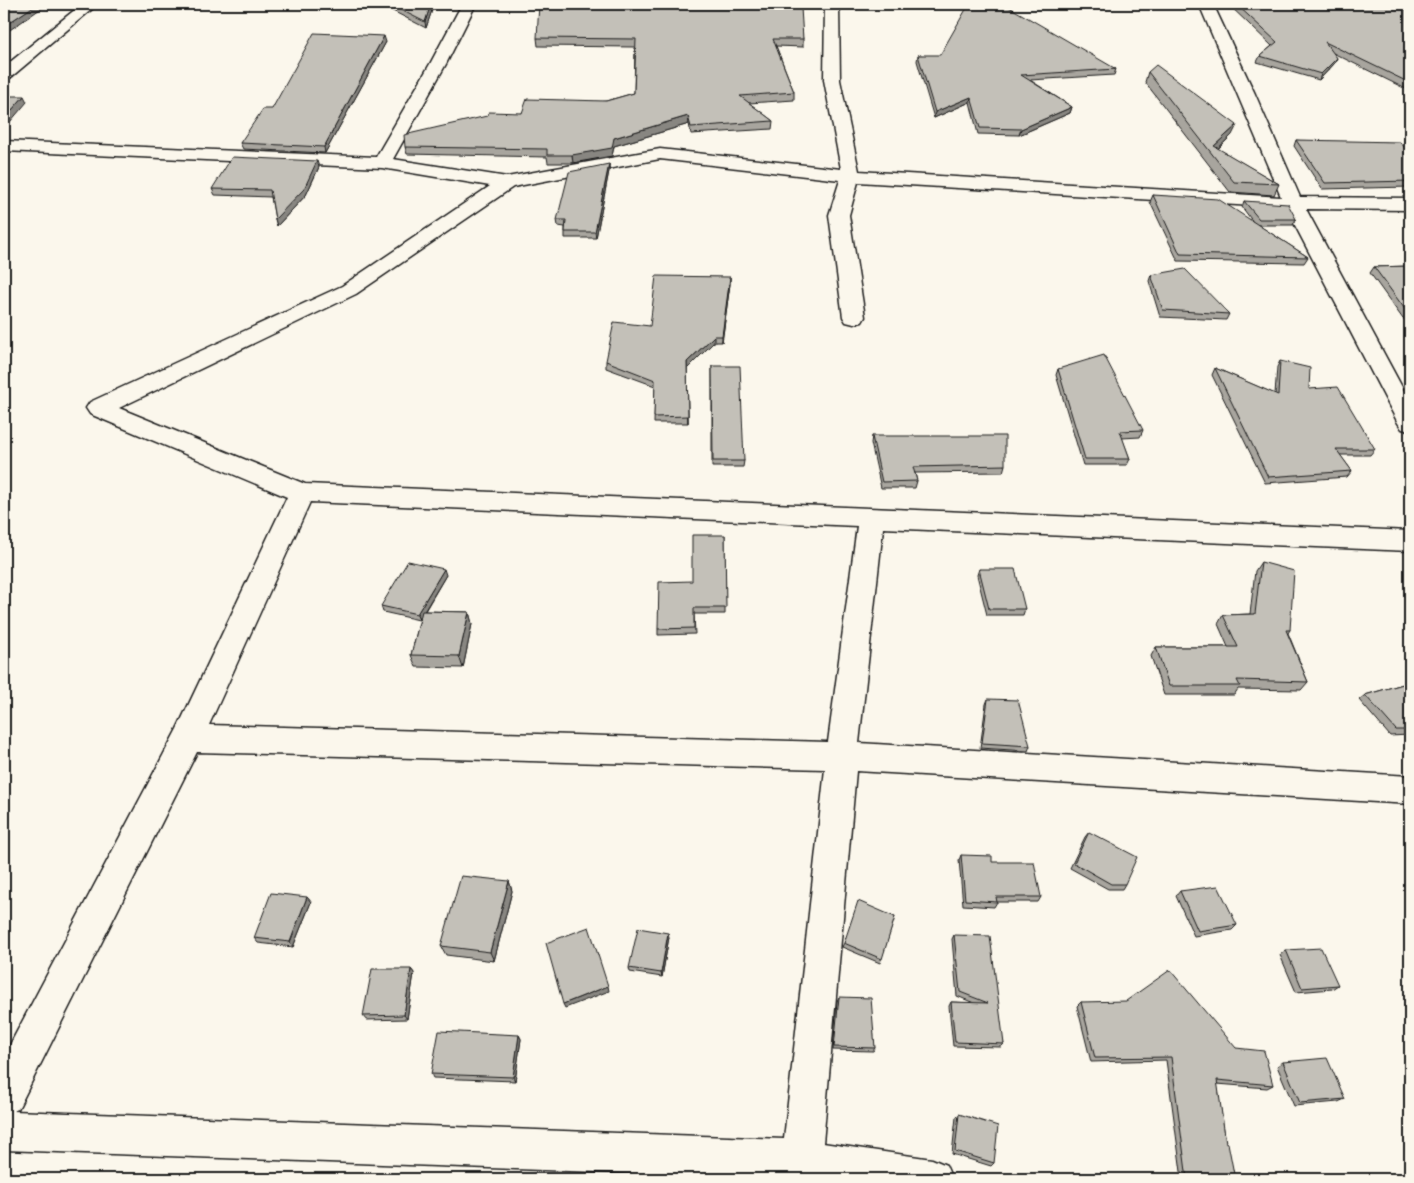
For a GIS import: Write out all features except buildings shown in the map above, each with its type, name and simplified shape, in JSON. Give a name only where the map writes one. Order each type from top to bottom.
[{"type":"street","points":[[4,75],[91,4]]},
{"type":"street","points":[[382,163],[438,64],[469,4]]},
{"type":"street","points":[[832,4],[832,80],[851,176],[839,215],[854,317]]},
{"type":"street","points":[[1206,4],[1247,94],[1293,203],[1410,423]]},
{"type":"street","points":[[4,146],[382,163],[507,183],[660,154],[851,176],[1293,203],[1410,204]]},
{"type":"street","points":[[507,183],[349,290],[98,408],[302,493],[1410,541]]},
{"type":"street","points":[[4,1095],[188,738],[302,493]]},
{"type":"street","points":[[802,1160],[842,756],[872,517]]},
{"type":"street","points":[[188,738],[842,756],[1410,790]]},
{"type":"street","points":[[4,1130],[802,1160],[932,1179]]}]
